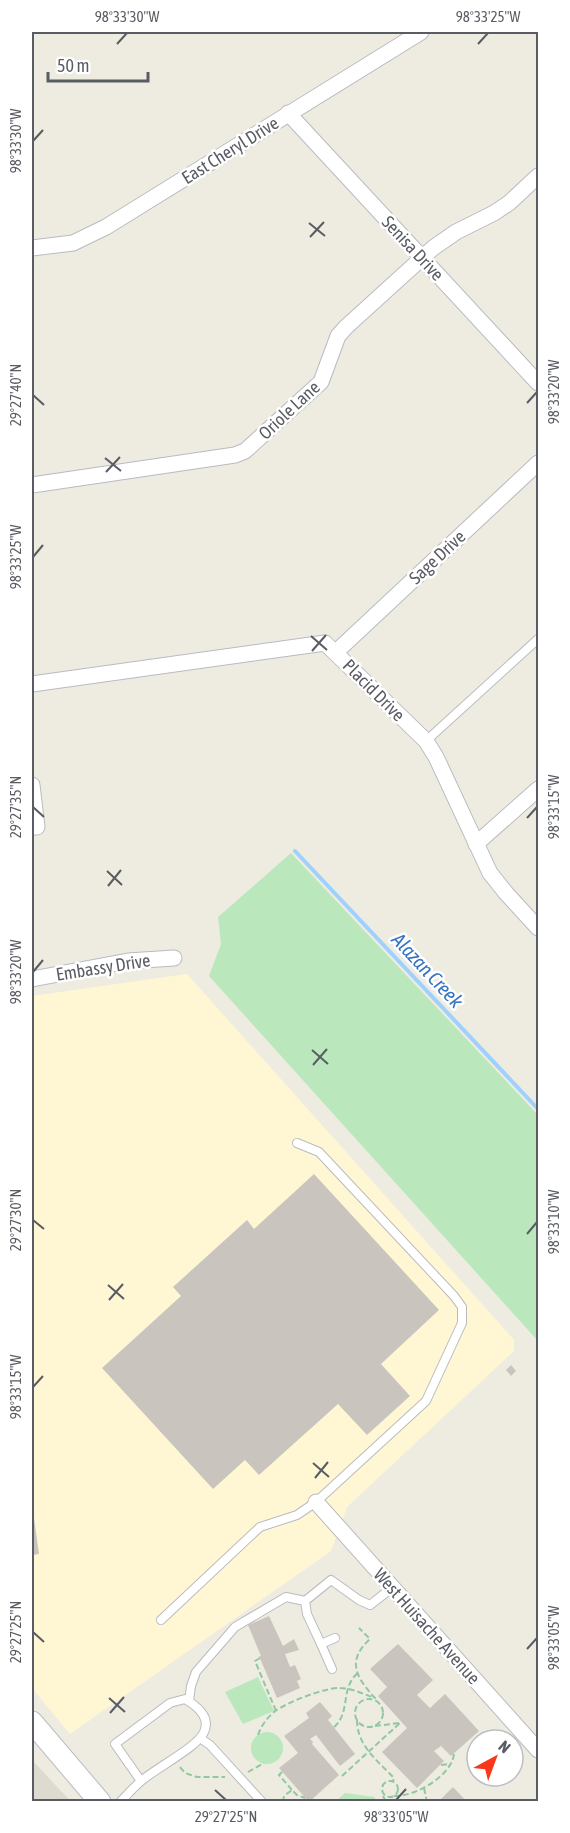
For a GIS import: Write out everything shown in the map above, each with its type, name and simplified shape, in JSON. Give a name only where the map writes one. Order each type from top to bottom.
[{"type":"street","name":"East Cheryl Drive","points":[[32,248],[73,243],[87,237],[421,32]]},
{"type":"street","name":"Senisa Drive","points":[[288,113],[538,383]]},
{"type":"street","name":"Oriole Lane","points":[[32,485],[235,455],[245,451],[321,382],[338,336],[444,239],[509,203],[538,176]]},
{"type":"street","name":"Sage Drive","points":[[336,652],[538,463]]},
{"type":"street","name":"Placid Drive","points":[[32,684],[319,642],[325,643],[426,741],[436,757],[490,873],[538,928]]},
{"type":"street","points":[[32,785],[38,827],[32,827]]},
{"type":"street","points":[[476,844],[538,789]]},
{"type":"street","name":"Embassy Drive","points":[[32,979],[128,961],[174,958]]},
{"type":"street","name":"West Huisache Avenue","points":[[316,1502],[538,1750]]},
{"type":"street","points":[[32,1722],[100,1802]]},
{"type":"lane","points":[[426,741],[538,639]]},
{"type":"lane","points":[[161,1620],[260,1527],[297,1515],[316,1502],[426,1401],[462,1323],[462,1306],[454,1296],[319,1152],[297,1143]]},
{"type":"lane","points":[[189,1701],[196,1672],[235,1627],[286,1597],[305,1601],[332,1580],[359,1600],[370,1605],[393,1587]]},
{"type":"lane","points":[[305,1601],[308,1614],[332,1669]]},
{"type":"lane","points":[[321,1644],[335,1638]]},
{"type":"lane","points":[[120,1802],[141,1781],[200,1738],[206,1725],[205,1716],[189,1701],[185,1699],[170,1703],[115,1744],[141,1781]]},
{"type":"lane","points":[[200,1738],[210,1745],[262,1802]]},
{"type":"path","points":[[359,1628],[370,1639],[357,1654],[355,1661],[358,1673],[375,1698],[364,1700],[357,1706],[355,1714],[360,1738],[368,1751],[394,1778],[393,1781],[398,1789],[394,1796]]},
{"type":"path","points":[[260,1658],[255,1661],[276,1711]]},
{"type":"path","points":[[334,1727],[341,1721],[352,1677],[358,1673]]},
{"type":"path","points":[[258,1735],[264,1723],[276,1711],[319,1691],[338,1687],[377,1702],[382,1710],[381,1719],[375,1726]]},
{"type":"path","points":[[342,1776],[401,1722],[366,1727],[357,1720]]},
{"type":"path","points":[[382,1793],[386,1797],[407,1795],[424,1788],[451,1763],[454,1753]]},
{"type":"path","points":[[174,1757],[184,1773],[197,1777],[238,1775],[264,1764]]},
{"type":"path","points":[[441,1765],[451,1763]]},
{"type":"path","points":[[282,1772],[279,1775],[292,1790],[305,1798]]},
{"type":"path","points":[[386,1802],[381,1787],[384,1783],[393,1781]]},
{"type":"path","points":[[424,1788],[427,1802]]},
{"type":"path","points":[[283,1802],[285,1796],[292,1790]]},
{"type":"shaded area","points":[[187,974],[514,1340],[514,1351],[347,1507],[331,1551],[70,1734],[32,1688],[32,996]]},
{"type":"shaded area","points":[[32,1760],[59,1789],[71,1801],[32,1801]]},
{"type":"green space","points":[[291,853],[538,1115],[538,1341],[209,976],[221,944],[218,917]]},
{"type":"green space","points":[[258,1677],[274,1711],[243,1724],[225,1692]]},
{"type":"green space","points":[[267,1732],[278,1737],[283,1748],[278,1759],[267,1764],[256,1759],[251,1748],[256,1737]]},
{"type":"green space","points":[[345,1793],[375,1797],[374,1801],[336,1801]]},
{"type":"building","points":[[314,1174],[439,1310],[381,1364],[410,1396],[367,1435],[338,1404],[259,1475],[245,1460],[213,1489],[102,1368],[181,1296],[173,1287],[247,1220],[254,1229]]},
{"type":"building","points":[[511,1365],[516,1371],[511,1376],[506,1370]]},
{"type":"building","points":[[32,1518],[34,1518],[39,1554],[32,1555]]},
{"type":"building","points":[[269,1616],[283,1646],[294,1639],[299,1650],[285,1654],[290,1667],[295,1665],[301,1679],[297,1681],[300,1688],[277,1698],[248,1625]]},
{"type":"building","points":[[398,1644],[433,1680],[417,1695],[430,1708],[445,1694],[476,1728],[465,1728],[465,1744],[451,1756],[441,1746],[434,1751],[444,1761],[417,1788],[382,1752],[407,1728],[378,1696],[387,1687],[370,1669]]},
{"type":"building","points":[[320,1702],[332,1716],[328,1720],[355,1754],[340,1766],[316,1735],[310,1739],[339,1775],[309,1802],[279,1768],[298,1753],[284,1736],[309,1718],[306,1713]]},
{"type":"building","points":[[453,1787],[467,1802],[438,1802]]},
{"type":"waterway","name":"Alazan Creek","points":[[295,851],[538,1109]]}]
